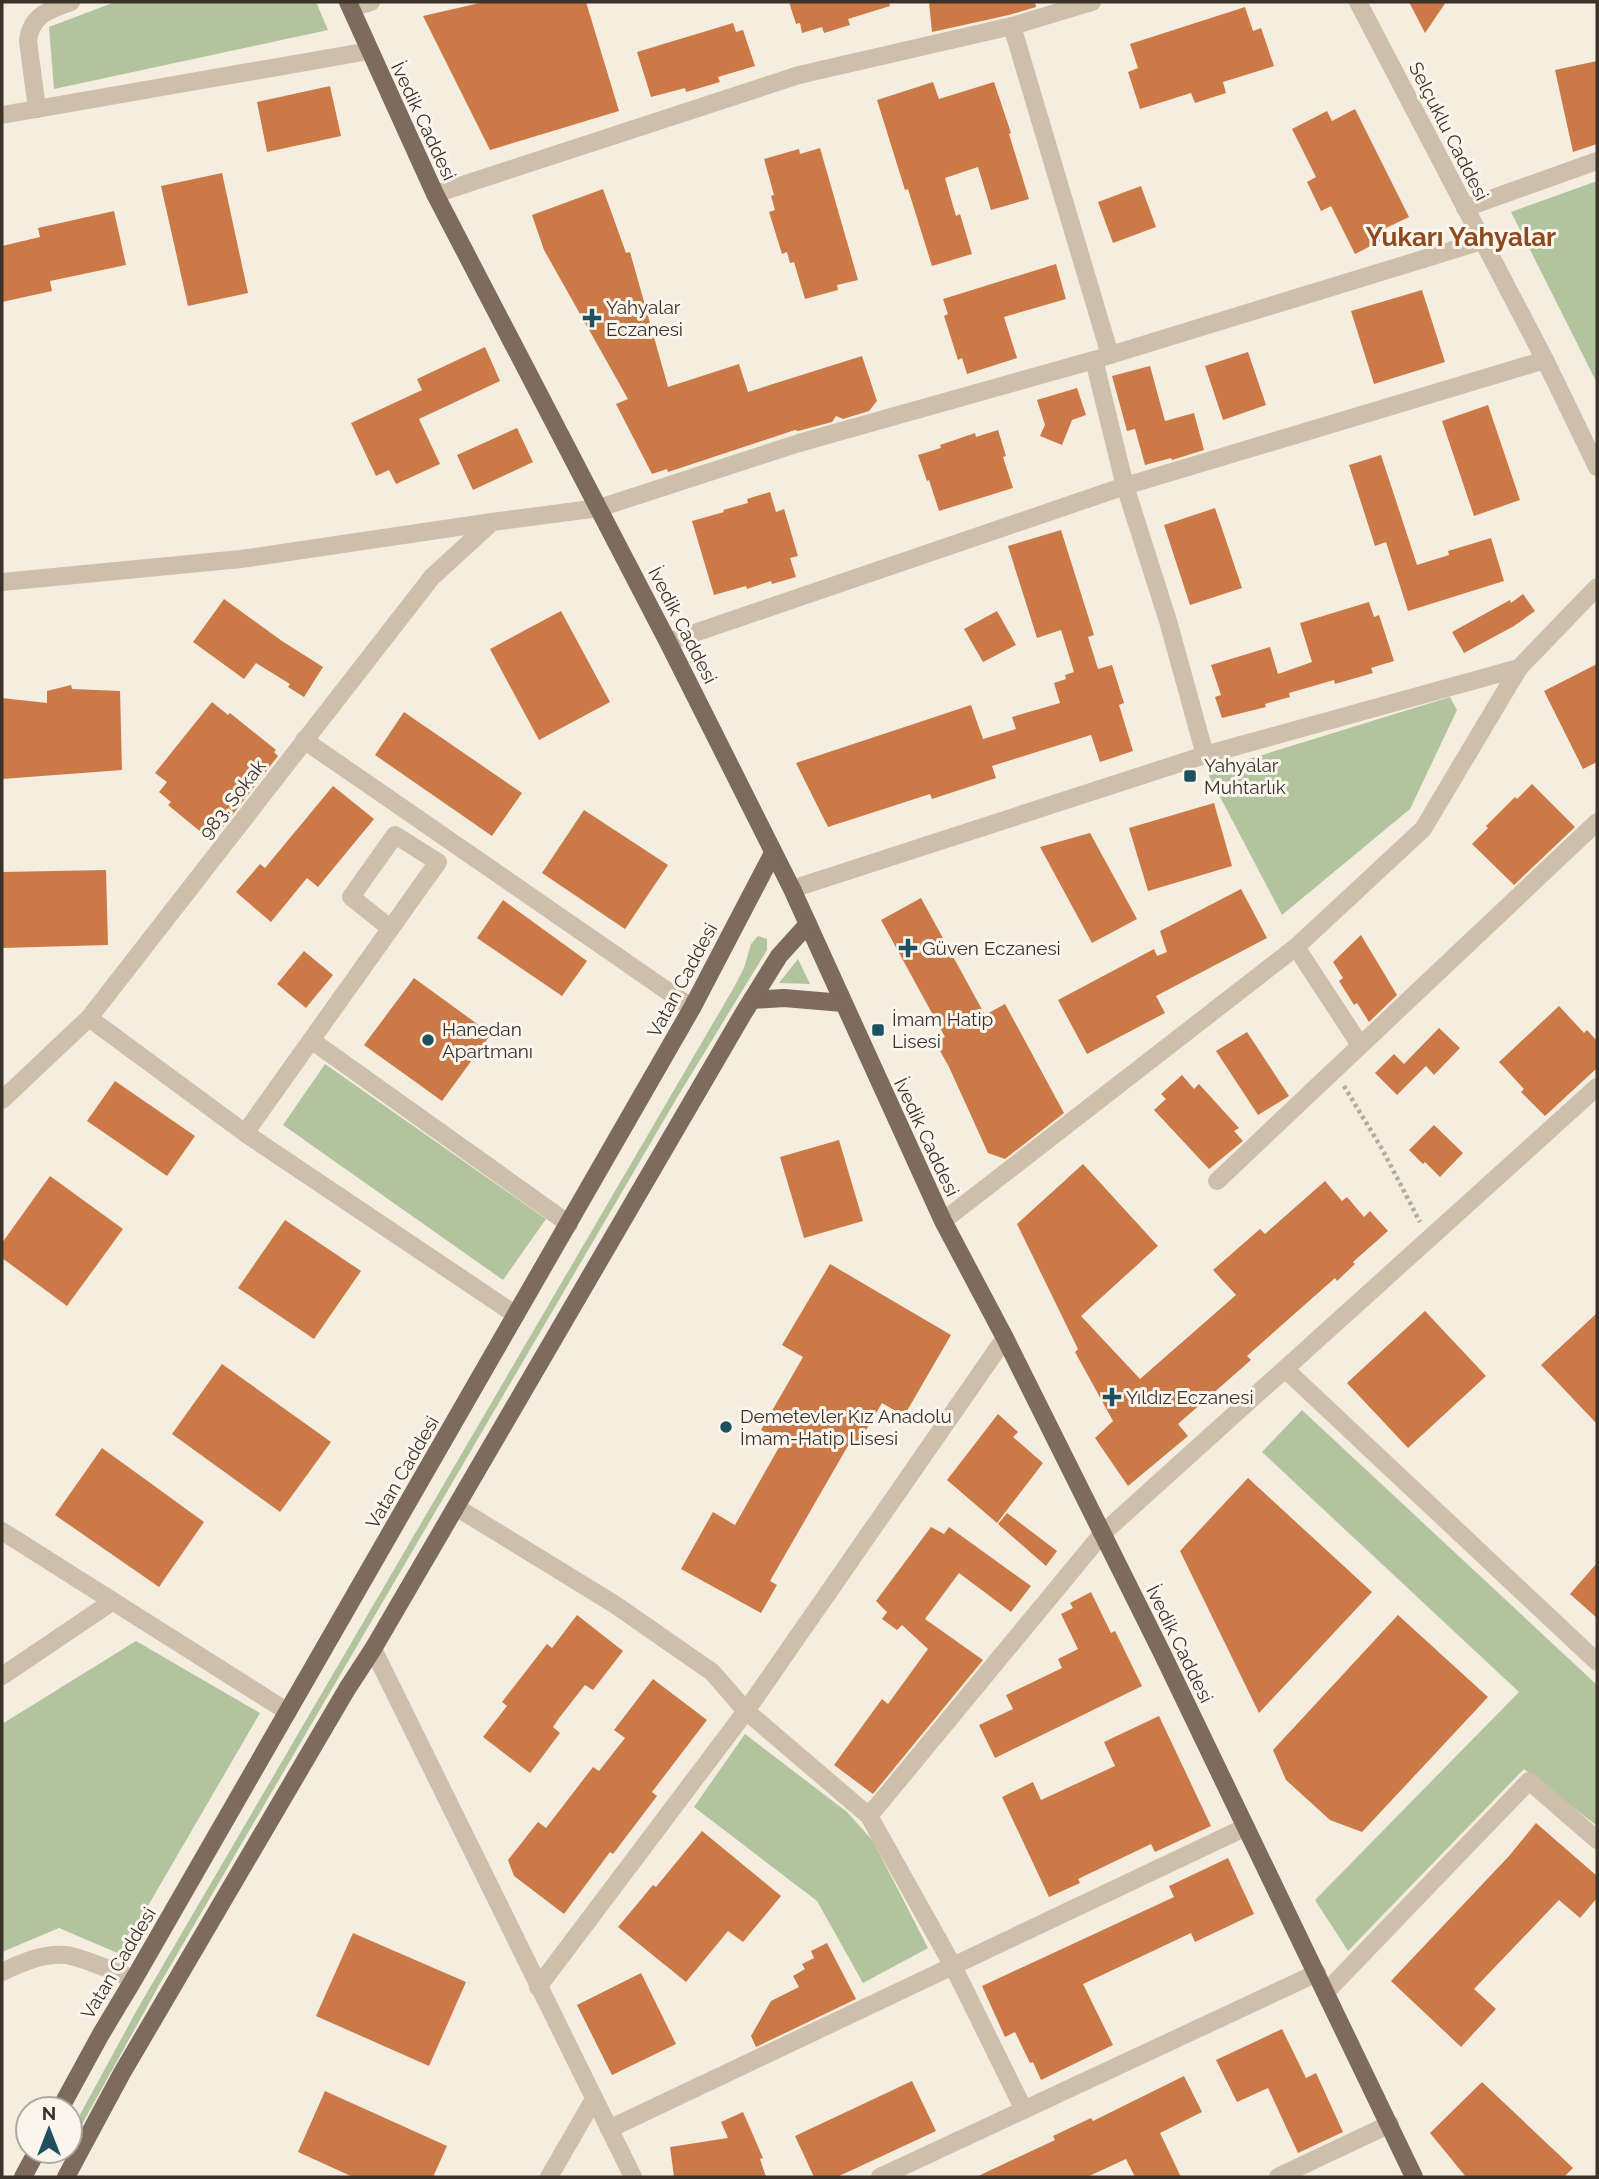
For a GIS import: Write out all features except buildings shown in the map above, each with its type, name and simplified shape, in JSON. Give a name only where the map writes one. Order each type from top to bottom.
[{"type":"main road","name":"İvedik Caddesi","points":[[349,5],[435,194],[668,642],[792,889],[943,1221],[1005,1338],[1162,1653],[1414,2177]]},
{"type":"main road","name":"Vatan Caddesi","points":[[68,2095],[692,1008],[773,853]]},
{"type":"main road","points":[[66,2177],[122,2073],[347,1689],[373,1650],[752,1000],[779,956],[808,924]]},
{"type":"main road","points":[[752,1000],[783,998],[843,1003]]},
{"type":"street","points":[[37,109],[29,32],[37,17],[44,12],[71,2]]},
{"type":"street","points":[[349,5],[371,2]]},
{"type":"street","points":[[435,194],[799,75],[1012,26],[1063,6],[1092,2]]},
{"type":"street","name":"Selçuklu Caddesi","points":[[1359,2],[1545,360],[1597,467]]},
{"type":"street","points":[[1012,26],[1102,358],[1125,486],[1168,621],[1205,755]]},
{"type":"street","points":[[2,114],[369,51]]},
{"type":"street","points":[[1465,208],[1597,161]]},
{"type":"street","points":[[2,582],[241,559],[599,508],[799,443],[1102,358],[1482,241]]},
{"type":"street","points":[[668,642],[1125,486],[1545,360]]},
{"type":"street","name":"983. Sokak","points":[[2,1100],[89,1018],[432,577],[492,522]]},
{"type":"street","points":[[943,1221],[1296,947],[1423,829],[1519,668],[1597,586]]},
{"type":"street","points":[[792,889],[1205,755],[1519,668]]},
{"type":"street","points":[[304,740],[692,1008]]},
{"type":"street","points":[[1217,1181],[1597,822]]},
{"type":"street","points":[[245,1133],[438,862],[395,835],[351,897],[390,928]]},
{"type":"street","points":[[1296,947],[1360,1045]]},
{"type":"street","points":[[89,1018],[245,1133],[516,1315]]},
{"type":"street","points":[[311,1040],[569,1224]]},
{"type":"street","points":[[869,1816],[1102,1534],[1597,1087]]},
{"type":"street","points":[[538,1987],[746,1711],[1005,1338]]},
{"type":"street","points":[[1285,1369],[1597,1662]]},
{"type":"street","points":[[456,1507],[614,1604],[712,1672],[746,1711],[869,1816],[953,1966],[1024,2110]]},
{"type":"street","points":[[2,1531],[288,1712]]},
{"type":"street","points":[[2,1676],[113,1601]]},
{"type":"street","points":[[373,1650],[633,2177]]},
{"type":"street","points":[[1326,1992],[1529,1781],[1597,1840]]},
{"type":"street","points":[[609,2129],[1246,1827]]},
{"type":"street","points":[[2,1972],[26,1961],[66,1955],[134,1979]]},
{"type":"street","points":[[880,2177],[1317,1973]]},
{"type":"street","points":[[549,2177],[594,2099]]},
{"type":"street","points":[[1278,2177],[1390,2124]]},
{"type":"path","points":[[1334,1070],[1382,1149],[1407,1201],[1430,1238]]},
{"type":"green space","points":[[115,2],[316,2],[328,30],[54,89],[49,27]]},
{"type":"green space","points":[[1597,181],[1597,383],[1511,212]]},
{"type":"green space","points":[[1450,697],[1457,710],[1410,809],[1282,915],[1207,772]]},
{"type":"green space","points":[[758,936],[767,939],[767,950],[678,1096],[158,1987],[84,2121],[84,2107],[138,2008],[733,989],[744,968],[751,944]]},
{"type":"green space","points":[[798,959],[810,984],[779,983]]},
{"type":"green space","points":[[325,1064],[546,1219],[503,1280],[283,1125]]},
{"type":"green space","points":[[1302,1410],[1597,1685],[1597,1826],[1524,1769],[1348,1951],[1315,1900],[1519,1692],[1262,1452]]},
{"type":"green space","points":[[136,1641],[260,1713],[120,1954],[59,1928],[2,1952],[2,1724]]},
{"type":"green space","points":[[745,1734],[847,1812],[873,1841],[928,1948],[863,1983],[817,1901],[694,1807]]},
{"type":"place","name":"Yahyalar Eczanesi","points":[[592,318]]},
{"type":"place","name":"Yahyalar Muhtarlık","points":[[1190,776]]},
{"type":"place","name":"Güven Eczanesi","points":[[908,948]]},
{"type":"place","name":"İmam Hatip Lisesi","points":[[878,1030]]},
{"type":"place","name":"Hanedan Apartmanı","points":[[428,1040]]},
{"type":"place","name":"Yıldız Eczanesi","points":[[1112,1397]]},
{"type":"place","name":"Demetevler Kız Anadolu İmam-Hatip Lisesi","points":[[726,1427]]},
{"type":"district","name":"Yukarı Yahyalar","points":[[1461,237]]}]
